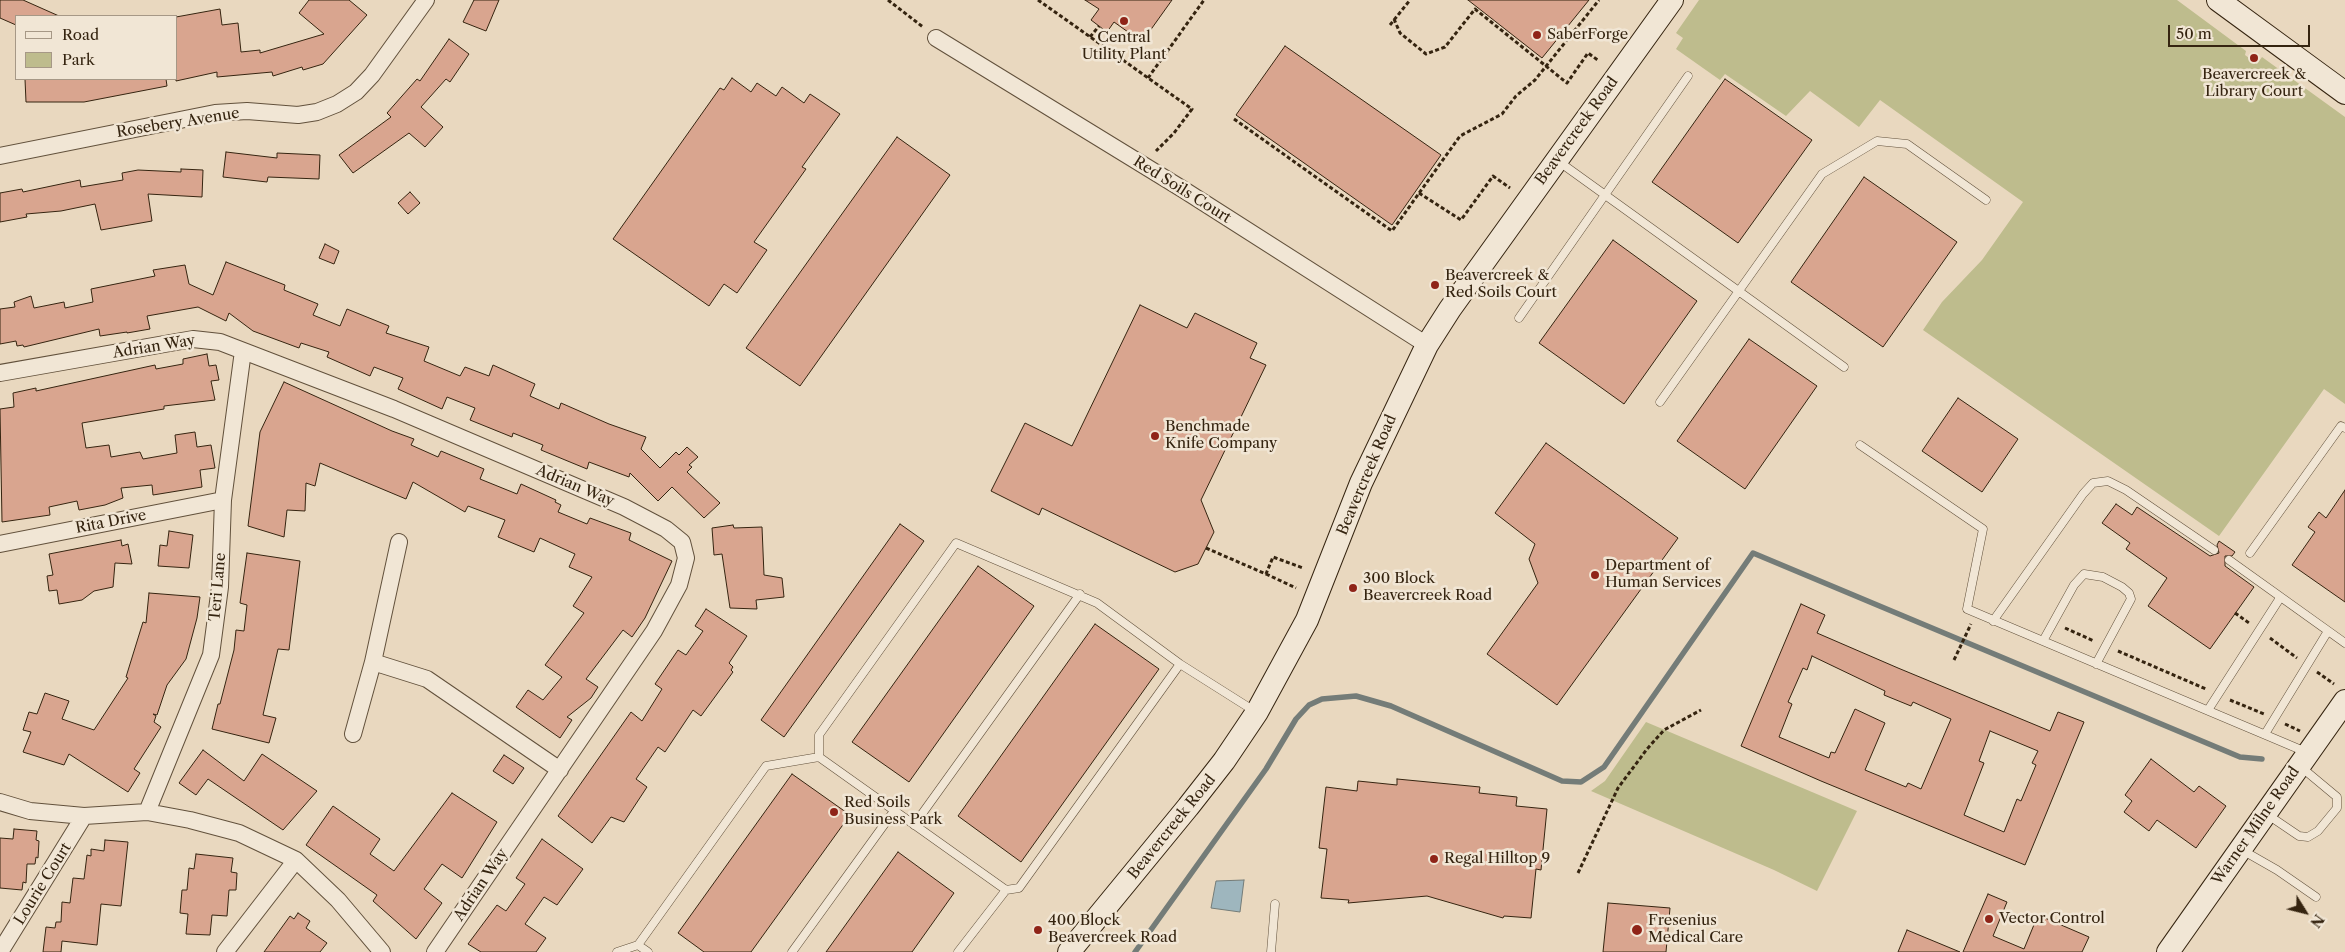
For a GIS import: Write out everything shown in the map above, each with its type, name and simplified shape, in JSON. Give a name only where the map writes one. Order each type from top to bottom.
[{"type":"main road","name":"Beavercreek Road","points":[[1069,952],[1206,784],[1257,712],[1308,620],[1361,483],[1426,345],[1556,160],[1672,0]]},
{"type":"main road","points":[[2218,0],[2345,93]]},
{"type":"main road","name":"Warner Milne Road","points":[[2168,952],[2304,759],[2340,692]]},
{"type":"street","name":"Rosebery Avenue","points":[[0,156],[215,113],[247,111],[298,115],[317,112],[337,104],[372,75],[426,0]]},
{"type":"street","name":"Red Soils Court","points":[[936,38],[1184,190],[1426,345]]},
{"type":"street","name":"Adrian Way","points":[[0,373],[193,338],[220,342],[394,409],[591,493],[666,529],[682,542],[686,558],[679,585],[654,631],[435,952]]},
{"type":"street","name":"Teri Lane","points":[[147,812],[211,655],[220,587],[223,500],[243,352]]},
{"type":"street","name":"Rita Drive","points":[[0,544],[223,500]]},
{"type":"street","points":[[353,734],[373,662],[399,542]]},
{"type":"street","points":[[373,662],[427,679],[560,770]]},
{"type":"street","points":[[0,802],[30,811],[84,816],[147,812],[190,820],[239,833],[296,860],[338,900],[382,952]]},
{"type":"street","name":"Lourie Court","points":[[0,952],[84,816]]},
{"type":"street","points":[[225,952],[296,860]]},
{"type":"lane","points":[[1519,318],[1688,76]]},
{"type":"lane","points":[[1660,402],[1737,290],[1822,174],[1877,141],[1907,144],[1986,200]]},
{"type":"lane","points":[[1556,160],[1844,367]]},
{"type":"lane","points":[[2250,553],[2341,426],[2345,428]]},
{"type":"lane","points":[[1860,444],[1983,529],[1967,609],[2265,734],[2304,759],[2337,797],[2337,808],[2318,831],[2308,838],[2298,836],[2266,813]]},
{"type":"lane","points":[[1994,621],[2083,494],[2093,483],[2108,481],[2126,490],[2214,550]]},
{"type":"lane","points":[[819,757],[820,735],[956,544],[1080,594],[1097,603],[1180,664],[1257,712]]},
{"type":"lane","points":[[2229,560],[2345,643]]},
{"type":"lane","points":[[2043,641],[2074,585],[2084,574],[2103,577],[2122,587],[2128,593],[2130,599],[2096,664]]},
{"type":"lane","points":[[914,825],[1080,594]]},
{"type":"lane","points":[[2208,710],[2280,598]]},
{"type":"lane","points":[[2265,734],[2328,632]]},
{"type":"lane","points":[[617,952],[638,945],[766,766],[819,757],[1006,890],[1020,888],[1180,664]]},
{"type":"lane","points":[[792,952],[894,810]]},
{"type":"lane","points":[[2240,849],[2278,870],[2316,897]]},
{"type":"lane","points":[[958,952],[1006,890]]},
{"type":"lane","points":[[1271,952],[1275,904]]},
{"type":"lane","points":[[638,945],[648,952]]},
{"type":"path","points":[[888,0],[936,38]]},
{"type":"path","points":[[1038,0],[1192,109],[1174,133],[1156,150]]},
{"type":"path","points":[[1148,78],[1204,0]]},
{"type":"path","points":[[1390,25],[1410,0]]},
{"type":"path","points":[[1234,120],[1392,231],[1460,136],[1502,114],[1516,96],[1536,80],[1598,0]]},
{"type":"path","points":[[1394,19],[1400,33],[1426,54],[1445,47],[1475,9],[1567,83],[1588,53],[1600,61]]},
{"type":"path","points":[[1090,37],[1098,26]]},
{"type":"path","points":[[1419,193],[1461,220],[1493,176],[1510,188]]},
{"type":"path","points":[[1206,548],[1296,588]]},
{"type":"path","points":[[1266,574],[1273,557],[1303,568]]},
{"type":"path","points":[[2235,613],[2307,665],[2340,692]]},
{"type":"path","points":[[2053,623],[2301,731]]},
{"type":"path","points":[[1954,660],[1966,635]]},
{"type":"path","points":[[1578,873],[1618,788],[1646,749],[1664,730],[1701,710]]},
{"type":"green space","points":[[1699,0],[2177,0],[2246,51],[2245,55],[2257,64],[2262,57],[2345,117],[2345,404],[2324,389],[2219,536],[1923,330],[1942,302],[1982,260],[2023,202],[1880,100],[1859,127],[1810,91],[1786,116],[1725,74],[1720,80],[1676,49],[1683,38],[1676,33]]},
{"type":"green space","points":[[1646,722],[1857,811],[1817,891],[1774,870],[1591,791],[1605,781]]},
{"type":"water","points":[[1244,880],[1240,912],[1211,908],[1216,881]]},
{"type":"building","points":[[0,0],[23,0],[57,15],[15,15],[15,25],[0,18]]},
{"type":"building","points":[[309,0],[349,0],[367,15],[323,64],[303,70],[302,67],[273,76],[272,72],[217,77],[217,72],[176,81],[178,80],[178,17],[220,9],[222,25],[238,23],[241,52],[260,50],[260,53],[324,34],[299,13]]},
{"type":"building","points":[[474,0],[499,0],[486,31],[463,22]]},
{"type":"building","name":"Central Utility Plant","points":[[1085,0],[1172,0],[1142,42],[1114,22],[1107,32],[1091,20],[1099,9]]},
{"type":"building","name":"SaberForge","points":[[1468,0],[1589,0],[1542,58]]},
{"type":"building","points":[[449,39],[469,54],[450,82],[446,79],[421,107],[443,127],[425,147],[409,133],[353,173],[339,155],[391,117],[387,113],[417,79],[420,81]]},
{"type":"building","points":[[1285,46],[1441,155],[1392,225],[1236,115]]},
{"type":"building","points":[[732,78],[751,92],[757,83],[776,96],[782,87],[804,103],[810,94],[840,114],[802,167],[806,169],[754,242],[767,250],[737,293],[724,284],[709,306],[613,239],[720,88],[724,90]]},
{"type":"building","points":[[1725,79],[1812,140],[1738,243],[1652,182]]},
{"type":"building","points":[[25,80],[166,80],[167,86],[84,102],[26,102]]},
{"type":"building","points":[[897,137],[950,175],[800,386],[746,348]]},
{"type":"building","points":[[226,152],[277,158],[277,153],[320,155],[319,179],[268,177],[267,182],[223,177]]},
{"type":"building","points":[[181,169],[203,170],[202,197],[148,194],[152,221],[101,230],[95,204],[61,211],[26,214],[27,217],[0,222],[0,193],[22,189],[23,192],[80,180],[81,187],[123,180],[122,173],[138,170],[181,172]]},
{"type":"building","points":[[1864,177],[1957,242],[1883,347],[1791,282]]},
{"type":"building","points":[[410,192],[420,203],[408,214],[398,203]]},
{"type":"building","points":[[1613,240],[1697,301],[1624,404],[1539,343]]},
{"type":"building","points":[[325,244],[339,251],[334,264],[319,258]]},
{"type":"building","points":[[226,262],[285,285],[284,290],[318,304],[313,315],[340,326],[347,309],[389,326],[386,333],[429,347],[424,361],[460,376],[465,367],[489,376],[493,365],[535,384],[530,396],[559,409],[561,403],[609,424],[646,437],[641,449],[660,468],[676,452],[679,455],[687,447],[698,457],[689,465],[692,467],[687,472],[720,503],[704,518],[672,487],[658,501],[630,473],[629,477],[589,462],[587,469],[541,450],[543,445],[513,433],[512,437],[470,420],[475,408],[447,397],[442,409],[398,389],[403,378],[374,367],[370,376],[327,357],[329,352],[301,343],[299,348],[253,331],[229,313],[226,321],[198,307],[147,316],[150,329],[100,336],[99,329],[24,347],[23,345],[17,346],[16,341],[0,344],[0,309],[15,307],[14,302],[31,296],[34,308],[64,302],[65,308],[93,302],[91,289],[155,276],[153,270],[185,265],[189,284],[213,295]]},
{"type":"building","name":"Benchmade Knife Company","points":[[1140,305],[1187,328],[1195,313],[1257,343],[1250,358],[1266,365],[1201,500],[1214,532],[1198,564],[1175,572],[1042,508],[1039,515],[991,491],[1025,423],[1072,446]]},
{"type":"building","points":[[1749,339],[1817,386],[1745,489],[1677,441]]},
{"type":"building","points":[[207,354],[209,366],[216,365],[219,380],[211,381],[215,400],[164,406],[164,409],[82,423],[86,448],[109,445],[111,457],[140,452],[143,459],[177,453],[175,435],[195,432],[197,447],[211,445],[215,468],[200,470],[202,487],[153,495],[152,485],[121,488],[123,498],[105,505],[79,510],[77,501],[49,507],[50,515],[2,522],[0,409],[14,407],[13,393],[36,388],[36,391],[155,365],[156,369],[183,364],[183,359]]},
{"type":"building","points":[[284,382],[392,431],[414,439],[411,445],[438,457],[441,451],[484,469],[480,479],[517,494],[521,484],[556,500],[555,502],[561,505],[558,512],[587,524],[590,518],[631,533],[629,540],[672,561],[645,618],[632,637],[623,630],[586,679],[598,687],[591,698],[567,717],[572,720],[560,738],[516,707],[528,690],[543,700],[562,677],[545,665],[584,613],[573,606],[592,577],[569,567],[575,554],[540,538],[534,552],[498,537],[505,520],[468,506],[465,512],[413,482],[406,499],[320,463],[315,486],[306,483],[305,511],[287,510],[284,537],[248,526],[260,432]]},
{"type":"building","points":[[1958,398],[2018,439],[1982,492],[1922,451]]},
{"type":"building","name":"Department of Human Services","points":[[1546,443],[1678,538],[1557,705],[1487,654],[1538,583],[1529,559],[1535,544],[1495,513]]},
{"type":"building","points":[[2345,490],[2345,602],[2292,565],[2315,532],[2308,527],[2319,512],[2326,518]]},
{"type":"building","points":[[2116,504],[2132,515],[2137,507],[2210,556],[2219,553],[2217,545],[2219,541],[2235,552],[2232,556],[2225,556],[2225,566],[2254,587],[2210,649],[2148,606],[2167,578],[2126,549],[2130,543],[2102,523]]},
{"type":"building","points":[[900,524],[924,541],[784,737],[761,720]]},
{"type":"building","points":[[733,525],[734,528],[762,527],[764,575],[782,578],[784,597],[756,600],[757,609],[730,608],[722,554],[714,555],[712,528]]},
{"type":"building","points":[[169,531],[193,535],[189,568],[158,566],[160,545],[167,546]]},
{"type":"building","points":[[121,540],[122,546],[128,544],[132,564],[115,563],[113,587],[94,591],[82,600],[59,604],[57,590],[49,591],[47,576],[53,575],[49,554]]},
{"type":"building","points":[[247,553],[300,561],[289,650],[278,649],[263,715],[276,718],[269,743],[212,729],[234,650],[236,630],[244,631],[247,605],[240,603]]},
{"type":"building","points":[[978,566],[1034,606],[909,782],[852,742]]},
{"type":"building","points":[[149,593],[200,597],[197,618],[186,659],[167,685],[157,715],[153,714],[156,716],[154,722],[161,727],[134,769],[140,773],[128,792],[69,754],[64,765],[23,752],[31,732],[23,730],[29,712],[37,714],[45,693],[69,701],[62,719],[94,730],[128,678],[126,677],[143,622],[146,623]]},
{"type":"building","points":[[1801,604],[1825,615],[1817,633],[1898,668],[2050,731],[2058,712],[2084,722],[2025,865],[1741,746]],"holes":[[[1812,656],[1885,691],[1884,695],[1911,706],[1913,702],[1951,719],[1921,789],[1908,783],[1906,787],[1865,770],[1885,723],[1855,709],[1835,753],[1831,752],[1829,758],[1779,737],[1792,704],[1788,702],[1803,668],[1807,670]],[[1990,731],[2038,751],[2032,763],[2036,765],[2021,801],[2017,799],[2004,832],[1964,815],[1984,763],[1979,761]]]},
{"type":"building","points":[[706,609],[747,636],[729,663],[733,667],[731,670],[733,672],[701,716],[693,710],[665,752],[658,747],[636,779],[647,787],[624,822],[611,817],[592,843],[558,816],[631,712],[642,721],[662,689],[655,684],[678,650],[686,655],[703,631],[695,626]]},
{"type":"building","points":[[1095,624],[1159,669],[1021,862],[958,816]]},
{"type":"building","points":[[203,750],[244,781],[262,754],[317,791],[283,830],[208,779],[196,795],[179,783]]},
{"type":"building","points":[[504,755],[524,768],[513,784],[493,771]]},
{"type":"building","points":[[2151,759],[2194,792],[2199,786],[2226,806],[2196,848],[2157,820],[2149,831],[2124,812],[2132,801],[2125,795]]},
{"type":"building","points":[[792,774],[850,815],[751,952],[704,952],[678,933]]},
{"type":"building","name":"Regal Hilltop 9","points":[[1397,779],[1480,787],[1479,793],[1517,797],[1516,806],[1547,809],[1541,870],[1536,869],[1531,918],[1504,916],[1503,918],[1427,896],[1348,903],[1349,900],[1321,898],[1327,849],[1319,848],[1326,787],[1357,791],[1358,781],[1397,785]]},
{"type":"building","points":[[452,793],[497,822],[462,878],[442,864],[424,889],[442,903],[416,939],[373,901],[377,895],[306,845],[333,806],[380,839],[370,854],[394,871]]},
{"type":"building","points":[[14,829],[37,831],[36,840],[39,841],[38,858],[36,857],[35,864],[27,864],[26,883],[23,882],[22,890],[0,888],[0,838],[13,839]]},
{"type":"building","points":[[542,839],[583,869],[557,905],[544,897],[525,924],[546,938],[536,952],[481,952],[468,944],[497,905],[506,911],[525,884],[516,878]]},
{"type":"building","points":[[105,840],[128,842],[121,906],[101,904],[97,945],[62,941],[61,952],[43,952],[46,927],[55,928],[56,922],[61,922],[62,902],[70,903],[73,878],[84,879],[87,855],[91,856],[91,849],[104,851]]},
{"type":"building","points":[[898,852],[954,893],[912,952],[826,952]]},
{"type":"building","points":[[196,854],[233,858],[231,872],[237,873],[236,890],[229,890],[227,916],[212,915],[210,935],[186,934],[188,914],[180,913],[182,890],[187,890],[189,868],[194,869]]},
{"type":"building","name":"Vector Control","points":[[1988,894],[2007,902],[1993,936],[2024,949],[2038,915],[2089,937],[2082,952],[1963,952]]},
{"type":"building","name":"Fresenius Medical Care","points":[[1608,903],[1670,908],[1666,952],[1603,952]]},
{"type":"building","points":[[298,913],[310,921],[306,928],[327,943],[320,952],[264,952],[290,916],[294,919]]},
{"type":"building","name":"Vector Control","points":[[1907,930],[1960,952],[1898,952]]},
{"type":"waterway","points":[[1135,952],[1266,769],[1296,719],[1309,705],[1322,699],[1356,696],[1391,706],[1562,781],[1581,782],[1604,767],[1753,553],[2240,757],[2262,759]]},
{"type":"place","name":"Central Utility Plant","points":[[1124,21]]},
{"type":"place","name":"SaberForge","points":[[1537,35]]},
{"type":"place","name":"Beavercreek & Library Court","points":[[2254,58]]},
{"type":"place","name":"Beavercreek & Red Soils Court","points":[[1435,285]]},
{"type":"place","name":"Benchmade Knife Company","points":[[1155,436]]},
{"type":"place","name":"Department of Human Services","points":[[1595,575]]},
{"type":"place","name":"300 Block Beavercreek Road","points":[[1353,588]]},
{"type":"place","name":"Red Soils Business Park","points":[[834,812]]},
{"type":"place","name":"Regal Hilltop 9","points":[[1434,859]]},
{"type":"place","name":"Vector Control","points":[[1989,919]]},
{"type":"place","name":"400 Block Beavercreek Road","points":[[1038,930]]},
{"type":"place","name":"Fresenius Medical Care","points":[[1637,930]]}]
